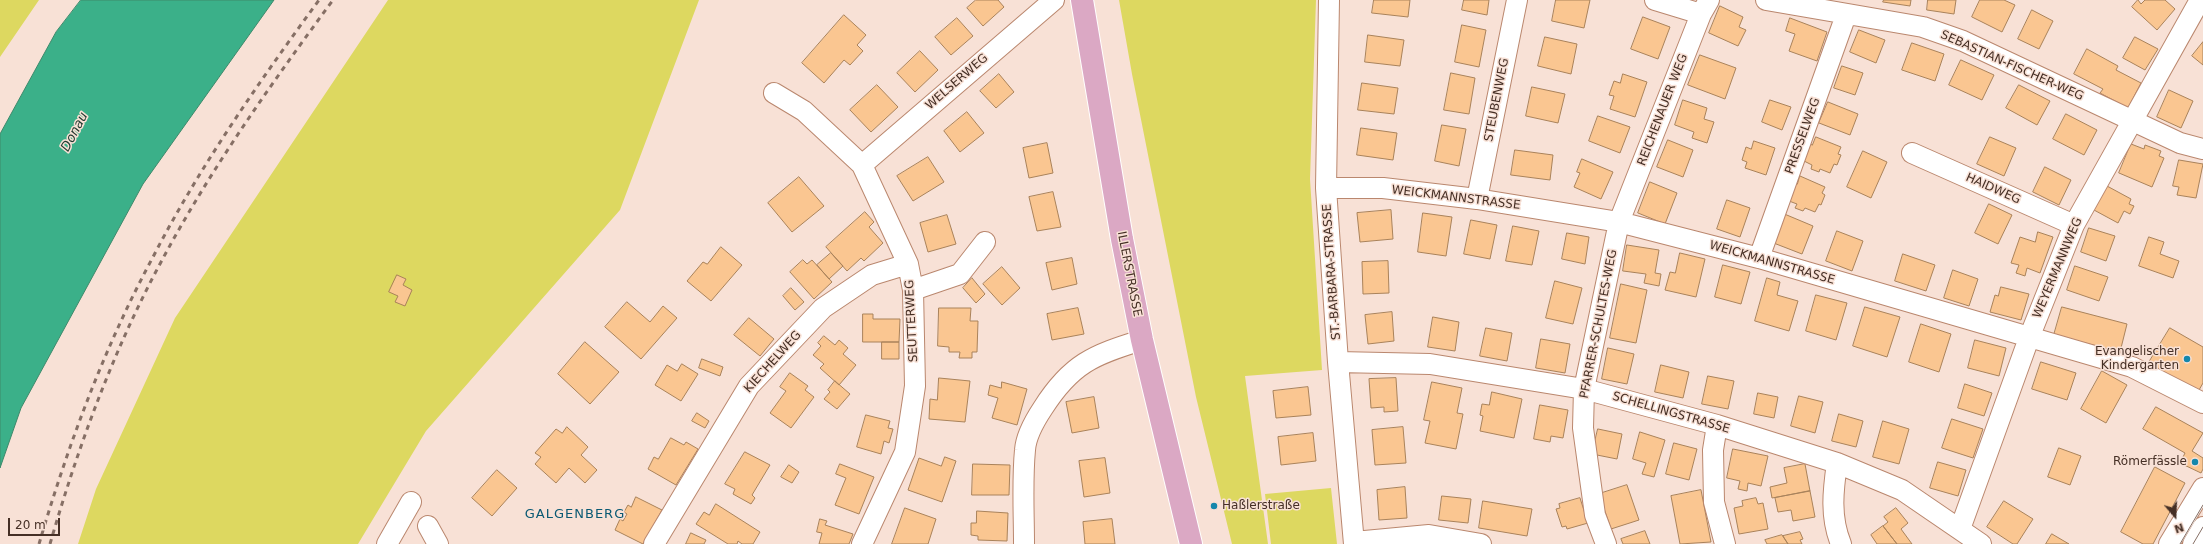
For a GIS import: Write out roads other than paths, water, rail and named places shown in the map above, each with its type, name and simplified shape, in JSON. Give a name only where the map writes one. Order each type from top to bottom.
[{"type":"main road","name":"ILLERSTRASSE","points":[[1082,0],[1122,239],[1142,340],[1191,544]]},
{"type":"street","name":"WELSERWEG","points":[[862,166],[1054,0]]},
{"type":"street","name":"ST.-BARBARA-STRASSE","points":[[1329,0],[1326,188],[1338,362],[1354,543]]},
{"type":"street","name":"STEUBENWEG","points":[[1477,200],[1517,0]]},
{"type":"street","points":[[1655,0],[1708,4]]},
{"type":"street","name":"SEBASTIAN-FISCHER-WEG","points":[[1766,0],[1846,15],[1923,27],[1963,41],[2180,143],[2203,149]]},
{"type":"street","name":"WEYERMANNWEG","points":[[1960,529],[2029,338],[2074,225],[2200,0]]},
{"type":"street","name":"REICHENAUER WEG","points":[[1619,222],[1708,4]]},
{"type":"street","name":"PRESSELWEG","points":[[1759,258],[1846,15]]},
{"type":"street","name":"SEUTTERWEG","points":[[774,92],[804,111],[862,166],[908,264],[914,290],[915,386],[905,452],[862,544]]},
{"type":"street","name":"HAIDWEG","points":[[1912,153],[2074,225]]},
{"type":"street","name":"WEICKMANNSTRASSE","points":[[1326,188],[1383,188],[1477,200],[1619,222],[1759,258],[2132,367],[2203,403]]},
{"type":"street","name":"PFARRER-SCHULTES-WEG","points":[[1606,544],[1595,515],[1583,428],[1584,389],[1619,222]]},
{"type":"street","points":[[914,290],[960,274],[985,242]]},
{"type":"street","name":"KIECHELWEG","points":[[654,544],[749,386],[823,308],[872,275],[908,264]]},
{"type":"street","points":[[1024,544],[1025,449],[1035,421],[1055,389],[1076,367],[1096,356],[1142,340]]},
{"type":"street","name":"SCHELLINGSTRASSE","points":[[1338,362],[1430,364],[1584,389],[1718,425],[1837,463],[1902,490],[1981,544]]},
{"type":"street","points":[[1718,425],[1713,450],[1714,502],[1725,544]]},
{"type":"street","points":[[1837,463],[1832,497],[1835,528],[1841,544]]},
{"type":"street","points":[[2169,544],[2203,488]]},
{"type":"street","points":[[387,544],[410,502]]},
{"type":"street","points":[[428,526],[438,544]]},
{"type":"street","points":[[2193,544],[2203,527]]},
{"type":"street","points":[[1354,543],[1429,535],[1481,544]]},
{"type":"water","name":"Donau","points":[[81,0],[274,0],[143,184],[21,408],[0,468],[0,134],[56,32]]},
{"type":"tram line","points":[[2180,544],[2203,505]]},
{"type":"tram line","points":[[2193,544],[2203,527]]},
{"type":"railway","points":[[39,544],[62,470],[88,398],[135,291],[171,223],[210,157],[274,62],[319,0]]},
{"type":"railway","points":[[50,544],[72,472],[98,400],[127,330],[161,262],[200,194],[242,128],[333,0]]},
{"type":"place","name":"Evangelischer Kindergarten","points":[[2187,359]]},
{"type":"place","name":"Römerfässle","points":[[2195,462]]},
{"type":"place","name":"Haßlerstraße","points":[[1214,506]]},
{"type":"district","name":"GALGENBERG","points":[[575,515]]}]
